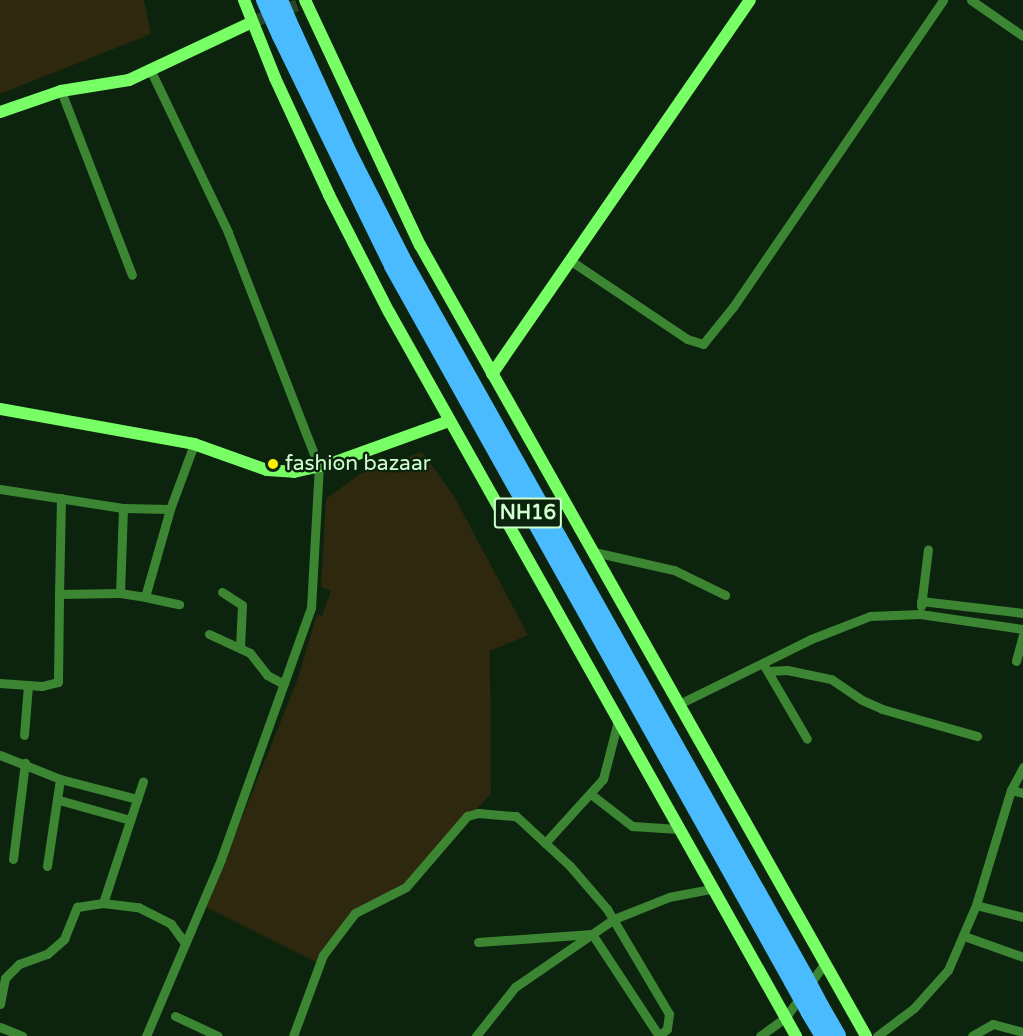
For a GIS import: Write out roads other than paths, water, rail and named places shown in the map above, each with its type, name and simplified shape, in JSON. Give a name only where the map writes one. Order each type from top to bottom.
[{"type":"highway","name":"NH16","points":[[264,0],[286,33],[405,263],[798,978],[815,1010],[823,1036]]},
{"type":"highway","name":"NH16","points":[[280,0],[286,33]]},
{"type":"highway","name":"NH16","points":[[815,1010],[838,1036]]},
{"type":"street","points":[[244,0],[329,195],[449,421],[562,616],[711,889],[796,1036]]},
{"type":"street","points":[[305,0],[420,245],[866,1036]]},
{"type":"street","points":[[492,374],[750,0]]},
{"type":"street","points":[[571,261],[687,339],[703,344],[733,307],[943,0]]},
{"type":"street","points":[[970,0],[1023,36]]},
{"type":"street","points":[[0,112],[61,91],[129,80],[252,22]]},
{"type":"street","points":[[146,1036],[221,859],[311,608],[319,467],[228,232],[150,69]]},
{"type":"street","points":[[61,91],[132,275]]},
{"type":"street","points":[[0,410],[194,444],[267,470],[294,472],[319,467],[449,421]]},
{"type":"street","points":[[145,597],[170,509],[194,444]]},
{"type":"street","points":[[0,489],[123,508],[170,509]]},
{"type":"street","points":[[0,683],[55,684],[60,678],[58,594],[61,498]]},
{"type":"street","points":[[120,593],[123,508]]},
{"type":"street","points":[[920,614],[928,549]]},
{"type":"street","points":[[594,552],[674,570],[725,595]]},
{"type":"street","points":[[222,592],[242,605],[240,648]]},
{"type":"street","points":[[58,594],[120,593],[179,604]]},
{"type":"street","points":[[921,601],[1023,613]]},
{"type":"street","points":[[679,704],[765,667],[870,616],[920,614],[1023,629]]},
{"type":"street","points":[[209,634],[256,657],[269,677],[284,684]]},
{"type":"street","points":[[1016,661],[1023,635]]},
{"type":"street","points":[[765,667],[831,679],[862,700],[882,709],[977,736]]},
{"type":"street","points":[[765,667],[807,739]]},
{"type":"street","points":[[24,735],[28,685]]},
{"type":"street","points":[[545,843],[592,795],[607,770],[618,721]]},
{"type":"street","points":[[0,755],[26,763],[60,779],[136,799]]},
{"type":"street","points":[[13,859],[26,763]]},
{"type":"street","points":[[877,1036],[937,986],[964,936],[976,905],[1011,790],[1023,767]]},
{"type":"street","points":[[47,866],[59,800],[60,779]]},
{"type":"street","points":[[103,903],[142,781]]},
{"type":"street","points":[[1011,790],[1023,794]]},
{"type":"street","points":[[592,795],[632,826],[678,829]]},
{"type":"street","points":[[59,800],[130,820]]},
{"type":"street","points":[[293,1036],[323,955],[355,913],[406,886],[467,816],[478,813],[516,816],[545,843],[614,919],[669,1014],[670,1023],[658,1036],[592,934]]},
{"type":"street","points":[[476,1036],[515,987],[614,919],[669,897],[711,889]]},
{"type":"street","points":[[0,1004],[2,977],[19,964],[47,954],[64,939],[77,907],[103,903],[138,908],[171,924],[185,943]]},
{"type":"street","points":[[976,905],[1023,917]]},
{"type":"street","points":[[478,942],[592,934]]},
{"type":"street","points":[[964,936],[1023,957]]},
{"type":"street","points":[[760,1036],[785,1018],[825,963]]},
{"type":"street","points":[[175,1016],[218,1036]]},
{"type":"street","points":[[972,1036],[993,1024],[1023,1032]]},
{"type":"street","points":[[0,1028],[22,1036]]},
{"type":"tunnel","points":[[252,22],[306,2]]},
{"type":"place","name":"fashion bazaar","points":[[273,464]]}]
